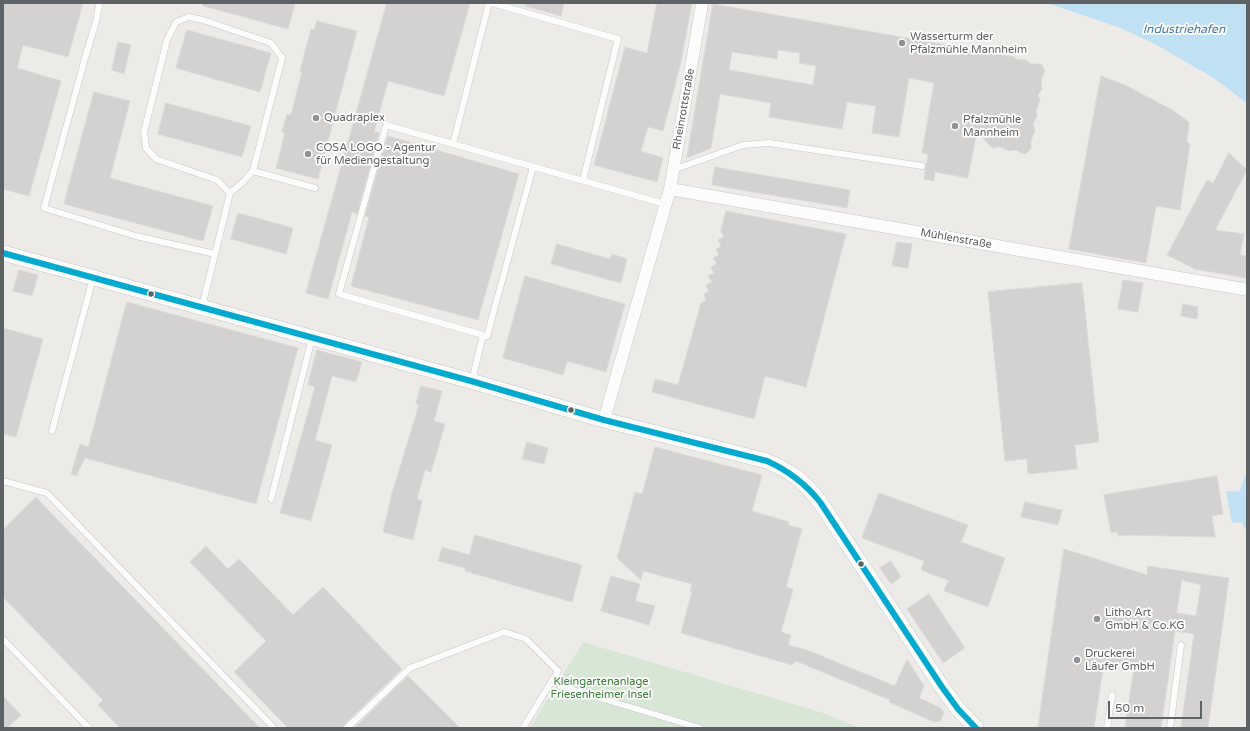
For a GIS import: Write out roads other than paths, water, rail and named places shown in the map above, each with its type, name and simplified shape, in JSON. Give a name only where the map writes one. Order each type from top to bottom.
[{"type":"street","name":"Rheinrottstraße","points":[[604,420],[670,189],[702,4]]},
{"type":"street","name":"Mühlenstraße","points":[[670,189],[1245,289]]},
{"type":"street","points":[[3,253],[472,381],[604,420],[767,462],[793,474],[812,491],[820,502],[950,699],[976,728]]},
{"type":"lane","points":[[98,3],[99,6],[96,22],[44,208],[136,236],[215,254]]},
{"type":"lane","points":[[453,144],[489,3]]},
{"type":"lane","points":[[492,3],[618,38],[583,180]]},
{"type":"lane","points":[[202,307],[230,193],[244,182],[253,170],[282,58],[271,43],[203,20],[189,17],[176,22],[167,40],[144,132],[146,148],[156,159],[217,180],[230,193]]},
{"type":"lane","points":[[533,167],[486,336],[339,294],[386,124],[665,204]]},
{"type":"lane","points":[[673,170],[743,145],[769,143],[922,166]]},
{"type":"lane","points":[[253,170],[315,188]]},
{"type":"lane","points":[[52,431],[93,278]]},
{"type":"lane","points":[[472,381],[483,335]]},
{"type":"lane","points":[[271,499],[312,337]]},
{"type":"lane","points":[[3,481],[47,493],[274,728]]},
{"type":"lane","points":[[347,728],[410,668],[504,632],[526,639],[558,671],[523,728]]},
{"type":"lane","points":[[3,639],[89,728]]},
{"type":"lane","points":[[1170,728],[1180,645]]},
{"type":"lane","points":[[560,686],[700,728]]},
{"type":"lane","points":[[1107,728],[1112,695]]},
{"type":"water","name":"Industriehafen","points":[[1037,3],[1247,3],[1247,103],[1212,77],[1155,44],[1120,28],[1053,5]]},
{"type":"water","points":[[1246,474],[1247,533],[1242,522],[1232,523],[1226,491],[1239,492]]},
{"type":"place","name":"Wasserturm der Pfalzmühle Mannheim","points":[[902,43]]},
{"type":"place","name":"Quadraplex","points":[[316,118]]},
{"type":"place","name":"Pfalzmühle Mannheim","points":[[955,126]]},
{"type":"place","name":"COSA LOGO - Agentur für Mediengestaltung","points":[[308,154]]},
{"type":"place","name":"Litho Art GmbH & Co.KG","points":[[1097,619]]},
{"type":"place","name":"Druckerei Läufer GmbH","points":[[1077,660]]},
{"type":"park label","name":"Kleingartenanlage Friesenheimer Insel","points":[[601,688]]}]
